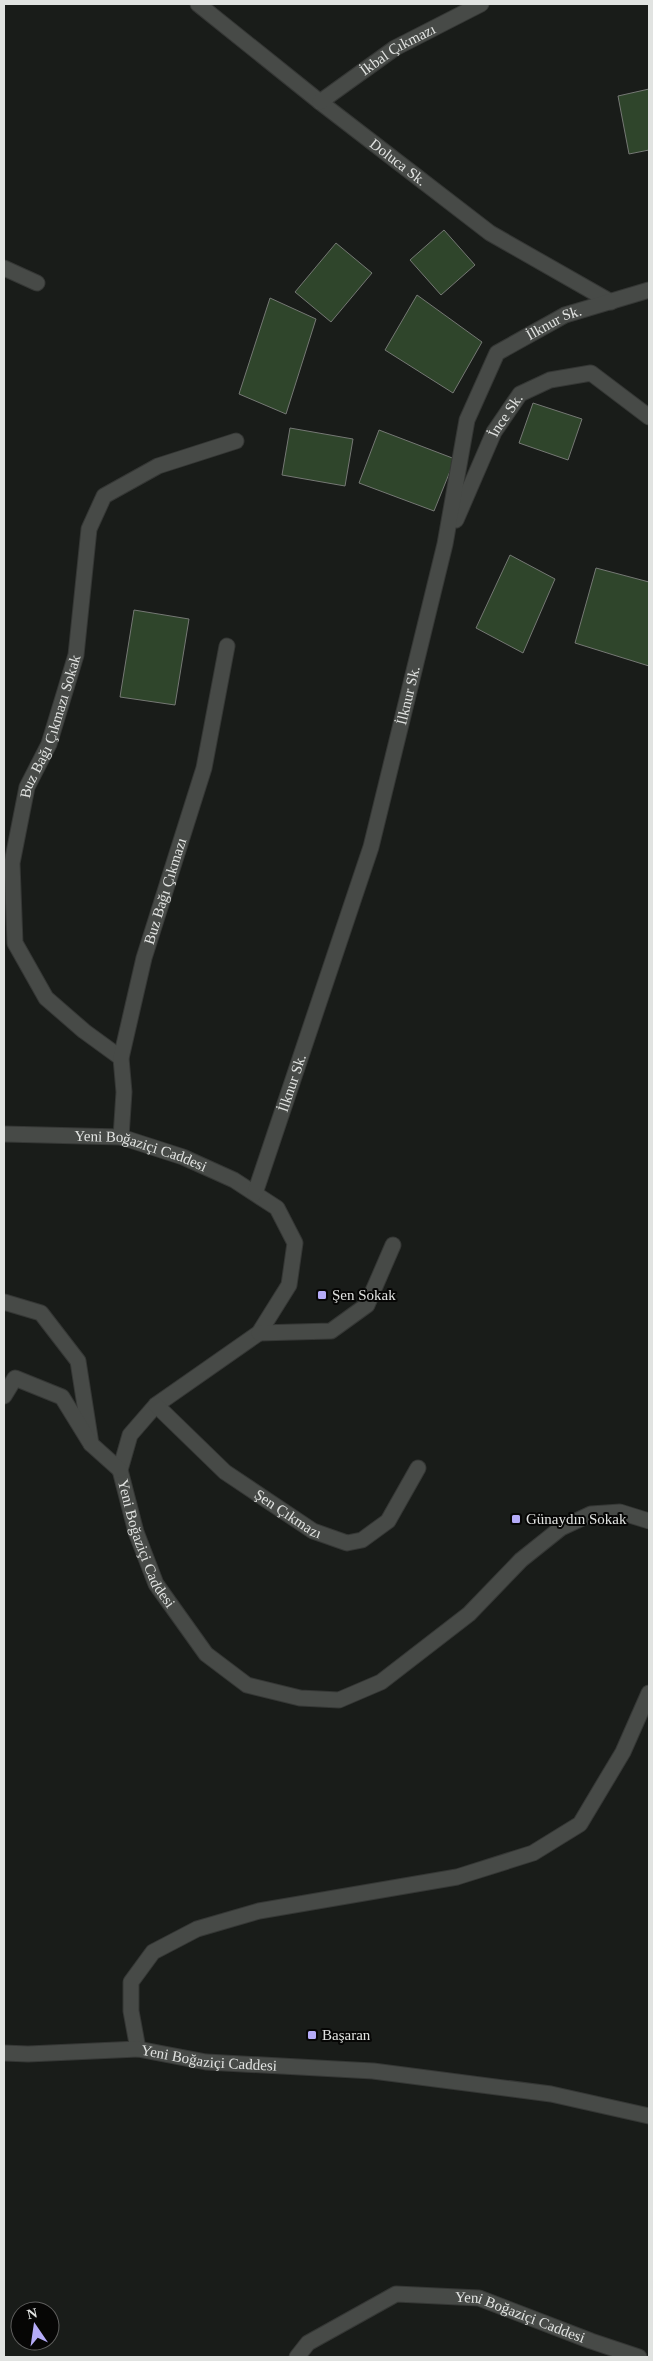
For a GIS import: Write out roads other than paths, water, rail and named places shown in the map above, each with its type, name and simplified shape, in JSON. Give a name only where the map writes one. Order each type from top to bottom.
[{"type":"street","name":"Doluca Sk.","points":[[198,4],[320,102],[490,233],[611,302]]},
{"type":"street","name":"İkbal Çıkmazı","points":[[320,102],[395,48],[481,4]]},
{"type":"street","points":[[4,268],[36,283]]},
{"type":"street","name":"İlknur Sk.","points":[[255,1193],[371,847],[445,544],[467,420],[497,353],[565,315],[649,290]]},
{"type":"street","name":"İnce Sk.","points":[[445,544],[494,432],[520,394],[550,380],[591,374],[649,417]]},
{"type":"street","name":"Buz Bağı Çıkmazı Sokak","points":[[121,1058],[84,1031],[46,998],[15,943],[12,863],[27,787],[49,744],[76,656],[89,529],[104,496],[158,466],[236,441]]},
{"type":"street","name":"Buz Bağı Çıkmazı","points":[[121,1137],[124,1092],[121,1058],[144,958],[204,768],[227,646]]},
{"type":"street","name":"Yeni Boğaziçi Caddesi","points":[[4,1134],[121,1137],[183,1157],[234,1180],[277,1208],[295,1243],[289,1285],[259,1333],[156,1405],[130,1435],[120,1470],[136,1532],[156,1584],[206,1654],[247,1685],[300,1698],[339,1700],[381,1682],[469,1614],[521,1560],[561,1528],[591,1514],[620,1512],[649,1521]]},
{"type":"street","points":[[259,1333],[330,1331],[367,1305],[393,1245]]},
{"type":"street","points":[[4,1302],[41,1313],[78,1361],[91,1444]]},
{"type":"street","points":[[4,1396],[15,1378],[62,1397],[91,1444],[120,1470]]},
{"type":"street","name":"Şen Çıkmazı","points":[[156,1405],[225,1472],[313,1531],[347,1543],[362,1540],[388,1521],[418,1468]]},
{"type":"street","name":"Yeni Boğaziçi Caddesi","points":[[649,1693],[623,1752],[580,1824],[533,1853],[457,1877],[259,1911],[197,1929],[153,1952],[131,1982],[131,2011],[138,2049],[206,2062],[373,2071],[551,2094],[649,2116]]},
{"type":"street","points":[[4,2053],[28,2054],[138,2049]]},
{"type":"street","name":"Yeni Boğaziçi Caddesi","points":[[297,2357],[308,2343],[396,2294],[479,2298],[591,2341],[640,2357]]},
{"type":"place","name":"Şen Sokak","points":[[322,1295]]},
{"type":"place","name":"Günaydın Sokak","points":[[516,1519]]},
{"type":"place","name":"Başaran","points":[[312,2035]]}]
